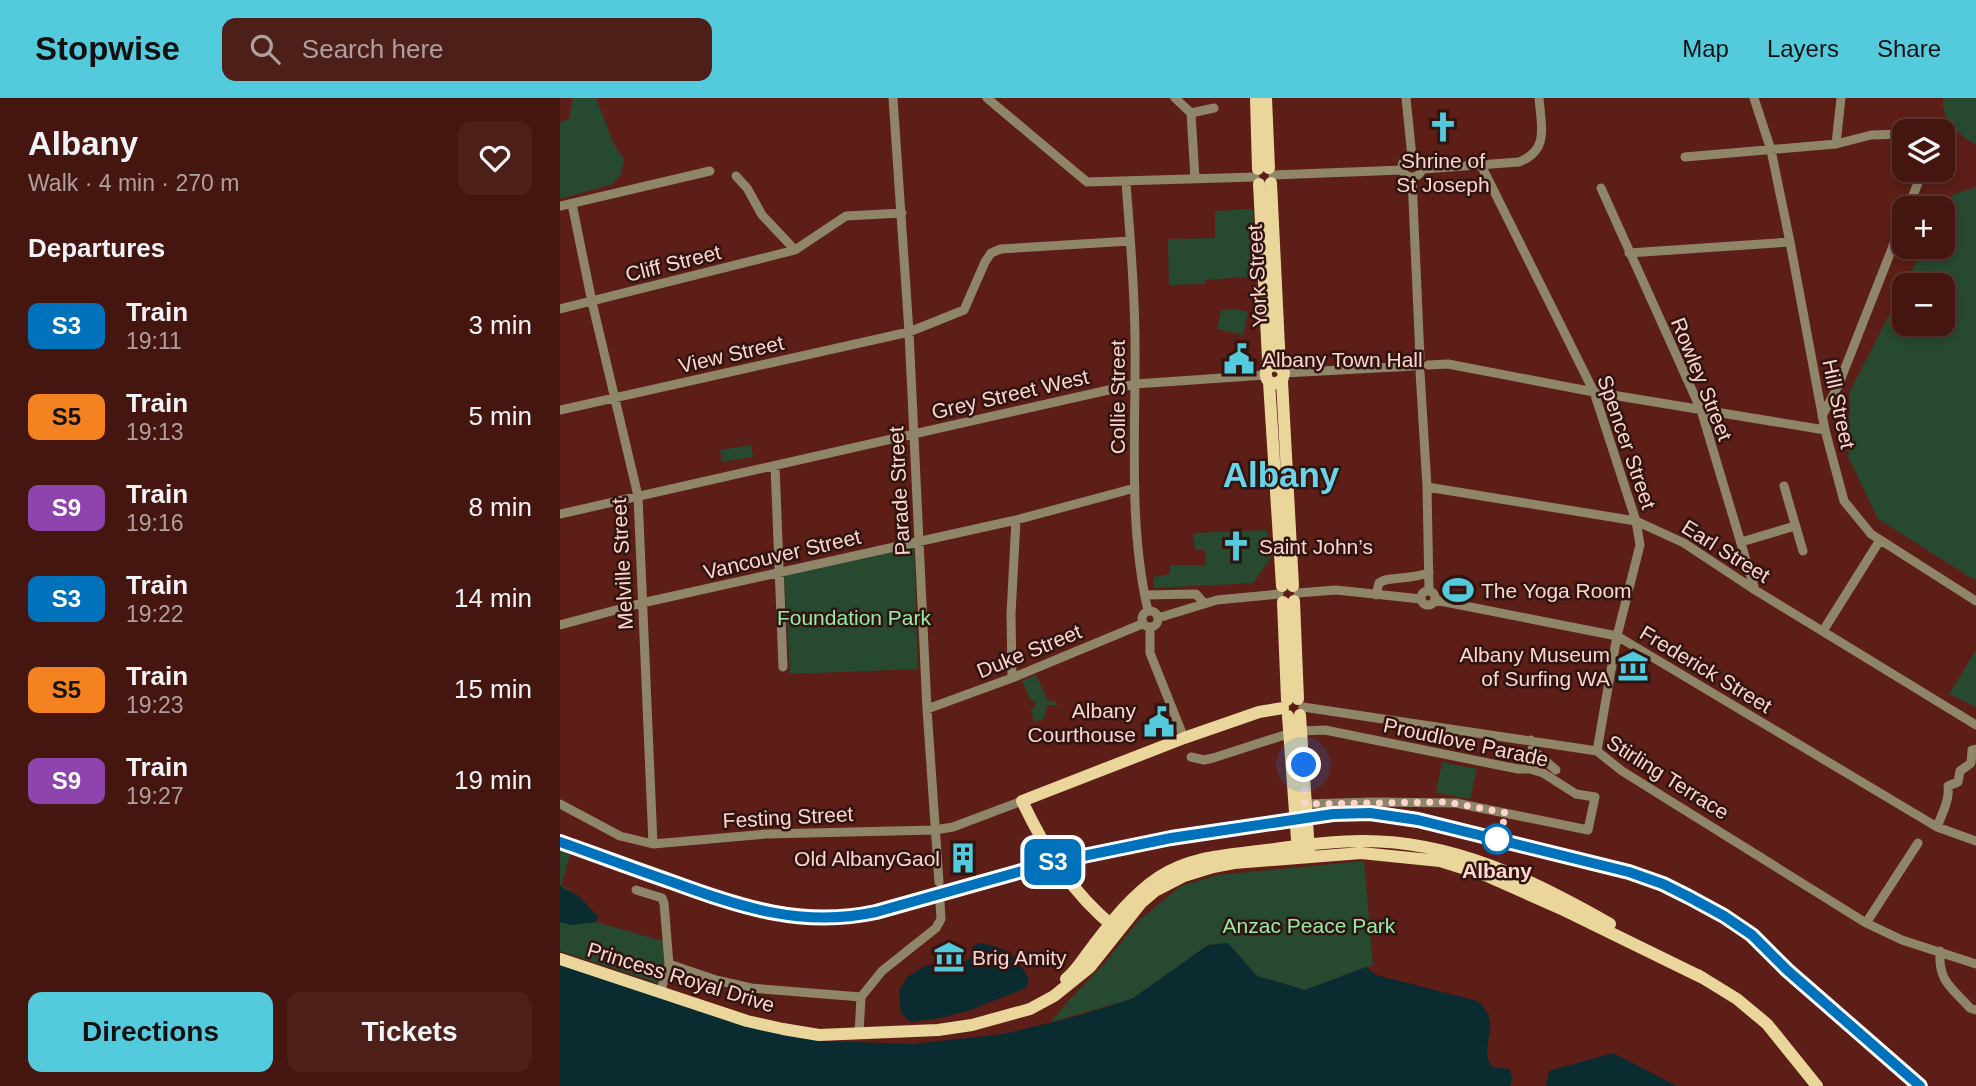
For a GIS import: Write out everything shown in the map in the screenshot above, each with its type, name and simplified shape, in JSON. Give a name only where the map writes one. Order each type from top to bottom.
[{"type":"main road","name":"York Street","points":[[1256,98],[1264,176],[1303,851]]},
{"type":"main road","name":"York Street","points":[[1264,176],[1265,98]]},
{"type":"main road","name":"Stirling Terrace","points":[[1022,801],[1259,712],[1293,708]]},
{"type":"main road","points":[[1022,801],[1048,852],[1064,874],[1096,912],[1114,927]]},
{"type":"main road","points":[[1230,854],[1280,844],[1302,816],[1317,841],[1330,843]]},
{"type":"main road","name":"Princess Royal Drive","points":[[1114,927],[1155,891],[1184,876],[1213,867],[1303,851],[1330,843],[1390,842],[1451,851],[1498,867],[1737,999],[1767,1024],[1817,1086]]},
{"type":"main road","name":"Princess Royal Drive","points":[[560,959],[747,1021],[783,1029],[819,1035],[938,1030],[972,1025],[999,1017],[1037,1000],[1070,976],[1114,927],[1144,888],[1173,868],[1195,860],[1230,854],[1303,851],[1361,853],[1440,861],[1569,907]]},
{"type":"street","name":"Parade Street","points":[[893,98],[909,332],[927,709],[939,882]]},
{"type":"street","points":[[987,98],[1087,182],[1126,183],[1402,170]]},
{"type":"street","points":[[1175,98],[1191,113],[1195,179]]},
{"type":"street","points":[[1406,98],[1412,157]]},
{"type":"street","points":[[1423,169],[1519,162],[1530,158],[1539,150],[1541,141],[1539,98]]},
{"type":"street","name":"Hill Street","points":[[1754,98],[1770,150],[1822,416],[1844,501],[1863,527],[1880,540],[1976,601]]},
{"type":"street","points":[[1836,144],[1841,98]]},
{"type":"street","points":[[1191,113],[1214,108]]},
{"type":"street","points":[[1685,157],[1836,144],[1871,135],[1892,134]]},
{"type":"street","points":[[1412,157],[1419,159],[1423,169],[1419,175],[1412,178],[1406,176],[1402,170],[1403,162],[1412,157]]},
{"type":"street","name":"Spencer Street","points":[[1481,165],[1594,392],[1636,521],[1640,545],[1617,636],[1597,751]]},
{"type":"street","points":[[560,206],[710,171]]},
{"type":"street","points":[[736,176],[747,188],[762,215],[795,250]]},
{"type":"street","points":[[1412,178],[1427,487],[1429,591]]},
{"type":"street","name":"Collie Street","points":[[1126,183],[1135,384],[1138,557],[1148,611]]},
{"type":"street","name":"Rowley Street","points":[[1601,188],[1701,410],[1755,590]]},
{"type":"street","name":"Melville Street","points":[[572,204],[638,496],[653,844]]},
{"type":"street","name":"Cliff Street","points":[[560,309],[795,250],[846,216],[902,213]]},
{"type":"street","name":"View Street","points":[[560,410],[909,332],[964,310],[979,273],[991,253],[1002,249],[1130,241]]},
{"type":"street","points":[[1629,253],[1790,242]]},
{"type":"street","points":[[1822,416],[1838,386],[1892,249]]},
{"type":"street","name":"Grey Street West","points":[[560,514],[1135,384],[1275,374],[1448,364],[1594,392],[1825,430]]},
{"type":"street","points":[[775,466],[783,667]]},
{"type":"street","points":[[1784,486],[1803,551]]},
{"type":"street","name":"Earl Street","points":[[1427,487],[1636,521],[1684,543],[1755,590],[1976,725]]},
{"type":"street","name":"Vancouver Street","points":[[560,625],[642,603],[1016,520],[1135,488]]},
{"type":"street","points":[[1012,678],[1016,520]]},
{"type":"street","points":[[1741,542],[1795,526]]},
{"type":"street","points":[[1823,631],[1880,540]]},
{"type":"street","points":[[1376,595],[1378,583],[1384,579],[1417,578],[1429,572]]},
{"type":"street","points":[[1158,618],[1226,598],[1336,590],[1421,598],[1427,605],[1435,600],[1433,593],[1429,591]]},
{"type":"street","points":[[1421,598],[1423,593],[1429,591]]},
{"type":"street","points":[[1145,595],[1196,594],[1205,603]]},
{"type":"street","name":"Frederick Street","points":[[1435,600],[1617,636],[1937,827],[1976,841]]},
{"type":"street","points":[[1146,626],[1157,624],[1158,618],[1154,612],[1148,611],[1142,615],[1150,653],[1184,738]]},
{"type":"street","name":"Duke Street","points":[[927,709],[1146,626]]},
{"type":"street","name":"Stirling Terrace","points":[[1293,708],[1597,751],[1622,771],[1866,923],[1902,940],[1976,964]]},
{"type":"street","name":"Proudlove Parade","points":[[1296,732],[1325,730],[1517,769],[1530,769],[1555,779],[1576,794],[1595,797],[1588,830],[1456,803],[1372,802],[1302,816]]},
{"type":"street","points":[[1191,757],[1204,760],[1213,758],[1296,732]]},
{"type":"street","points":[[1531,740],[1533,750],[1556,770]]},
{"type":"street","points":[[1937,827],[1941,811],[1950,797],[1948,786],[1958,782],[1960,771],[1971,763],[1972,750],[1976,748]]},
{"type":"street","name":"Festing Street","points":[[560,804],[620,836],[653,844],[765,834],[935,830],[953,827],[1022,801]]},
{"type":"street","points":[[1866,923],[1918,844]]},
{"type":"street","points":[[636,890],[662,898],[664,903],[669,964],[660,992]]},
{"type":"street","points":[[859,1033],[861,997],[882,971],[936,928],[941,919],[940,902]]},
{"type":"street","points":[[1940,951],[1938,967],[1944,979],[1976,1010]]},
{"type":"street","points":[[669,964],[716,980],[751,988],[861,997]]},
{"type":"green space","points":[[573,98],[596,98],[614,144],[624,160],[621,174],[613,184],[560,199],[560,122],[569,119]]},
{"type":"green space","points":[[1943,98],[1976,98],[1976,145],[1955,129],[1955,119],[1948,119]]},
{"type":"green space","points":[[1976,187],[1976,581],[1878,519],[1848,457],[1850,391],[1892,309],[1892,336],[1955,336],[1955,273],[1910,273],[1918,259],[1955,259],[1955,196],[1952,196]]},
{"type":"green space","points":[[1253,209],[1256,276],[1205,280],[1205,284],[1169,285],[1168,239],[1215,238],[1215,211]]},
{"type":"green space","points":[[1236,309],[1248,312],[1243,335],[1217,329],[1221,310]]},
{"type":"green space","points":[[751,445],[753,457],[722,462],[720,450]]},
{"type":"green space","points":[[1267,530],[1271,558],[1253,583],[1154,588],[1153,577],[1170,574],[1170,565],[1206,565],[1205,550],[1195,550],[1193,533]]},
{"type":"green space","name":"Foundation Park","points":[[914,545],[918,669],[790,674],[784,576]]},
{"type":"green space","points":[[1976,650],[1976,707],[1949,694]]},
{"type":"green space","points":[[1036,675],[1048,701],[1055,701],[1058,705],[1047,705],[1044,719],[1034,722],[1031,711],[1036,703],[1030,699],[1022,681]]},
{"type":"green space","points":[[1442,762],[1477,769],[1470,799],[1436,793]]},
{"type":"green space","points":[[560,848],[571,852],[561,885],[579,896],[599,915],[596,922],[666,942],[669,964],[660,984],[560,951]]},
{"type":"green space","name":"Anzac Peace Park","points":[[1364,861],[1373,965],[1305,990],[1257,976],[1228,943],[1208,945],[1132,999],[1051,1022],[1103,965],[1138,921],[1181,886],[1218,875]]},
{"type":"water","points":[[560,886],[579,896],[599,915],[596,922],[572,925],[560,922]]},
{"type":"water","points":[[979,943],[1010,953],[1029,979],[1026,988],[970,1010],[941,1018],[910,1022],[901,1013],[899,991],[907,977],[926,965],[948,968],[970,959],[973,946]]},
{"type":"water","points":[[1228,943],[1257,976],[1305,990],[1366,967],[1376,975],[1477,1001],[1489,1018],[1488,1058],[1492,1067],[1510,1069],[1510,1086],[560,1086],[560,962],[748,1024],[825,1041],[913,1044],[1003,1034],[1074,1017],[1132,999],[1208,945]]},
{"type":"water","points":[[1613,1053],[1677,1086],[1546,1086],[1549,1071]]},
{"type":"railway","points":[[560,842],[747,907],[822,918],[876,912],[1054,862],[1171,838],[1333,814],[1370,813],[1418,820],[1629,872],[1689,897],[1752,935],[1787,970],[1920,1086]]},
{"type":"train","name":"S3","points":[[560,842],[758,911],[829,918],[876,912],[1054,862],[1171,838],[1333,814],[1370,813],[1418,820],[1629,872],[1689,897],[1752,935],[1787,970],[1920,1086]]},
{"type":"place","name":"Shrine of St Joseph","points":[[1443,127]]},
{"type":"place","name":"Albany Town Hall","points":[[1239,359]]},
{"type":"place","name":"Saint John’s","points":[[1236,546]]},
{"type":"place","name":"The Yoga Room","points":[[1458,590]]},
{"type":"place","name":"Albany Museum of Surfing WA","points":[[1633,666]]},
{"type":"place","name":"Albany Courthouse","points":[[1159,722]]},
{"type":"place","name":"Albany","points":[[1497,839]]},
{"type":"place","name":"Old AlbanyGaol","points":[[963,858]]},
{"type":"place","name":"Brig Amity","points":[[949,957]]},
{"type":"district","name":"Albany","points":[[1281,474]]},
{"type":"route","points":[[1304,765],[1305,804],[1446,802],[1466,805],[1507,813],[1497,839]]}]
